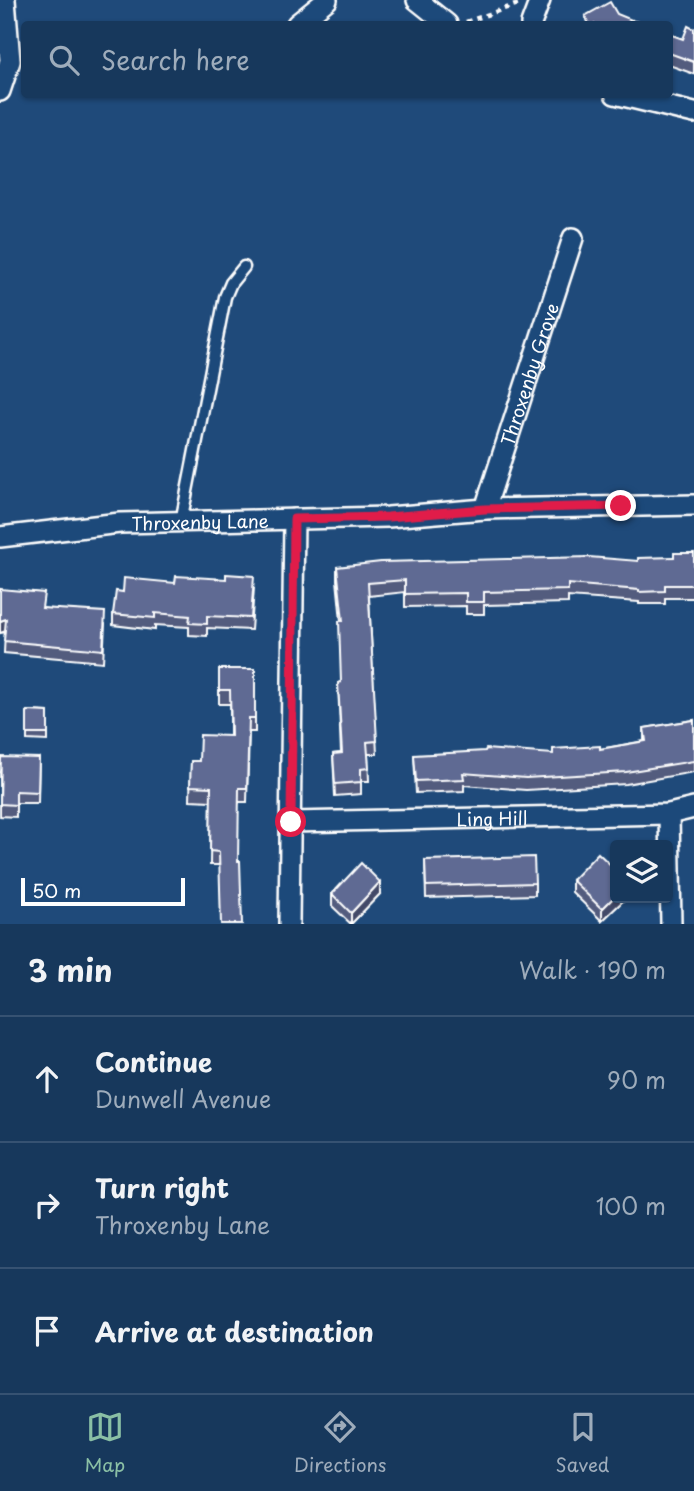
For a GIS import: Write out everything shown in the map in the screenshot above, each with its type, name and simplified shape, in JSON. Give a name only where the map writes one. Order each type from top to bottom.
[{"type":"street","points":[[0,91],[10,61],[5,0]]},
{"type":"street","points":[[301,21],[327,0]]},
{"type":"street","points":[[417,0],[443,21]]},
{"type":"street","points":[[532,21],[540,0]]},
{"type":"street","points":[[632,98],[694,113]]},
{"type":"street","name":"Throxenby Grove","points":[[485,509],[573,238]]},
{"type":"street","name":"Throxenby Lane","points":[[0,537],[120,523],[388,517],[485,509],[694,505]]},
{"type":"street","points":[[289,924],[294,519]]},
{"type":"street","name":"Ling Hill","points":[[291,822],[669,814],[694,808]]},
{"type":"street","points":[[669,814],[671,924]]},
{"type":"lane","points":[[181,522],[225,297],[231,283],[244,267]]},
{"type":"path","points":[[467,21],[528,0]]},
{"type":"building","points":[[610,2],[617,14],[632,20],[588,21],[585,16]]},
{"type":"building","points":[[688,26],[694,29],[694,62],[673,54],[673,35],[683,39]]},
{"type":"building","points":[[674,553],[694,553],[694,585],[665,585],[665,591],[639,592],[568,584],[568,590],[484,592],[484,602],[466,602],[466,593],[405,594],[405,580],[368,583],[377,741],[367,742],[369,768],[361,769],[361,782],[335,784],[333,754],[342,753],[338,683],[341,682],[339,621],[343,621],[337,567],[381,562],[589,557],[638,561],[638,558],[674,557]]},
{"type":"building","points":[[226,574],[254,576],[251,618],[207,616],[207,624],[189,623],[190,616],[155,613],[155,618],[113,614],[116,591],[123,592],[124,578],[175,583],[176,576],[226,579]]},
{"type":"building","points":[[0,589],[44,593],[42,608],[105,612],[103,650],[4,641],[6,619],[0,621]]},
{"type":"building","points":[[219,669],[255,669],[255,718],[249,718],[247,788],[239,788],[238,861],[242,924],[221,924],[219,852],[210,851],[211,787],[190,786],[191,761],[199,761],[200,735],[231,736],[230,690],[219,690]]},
{"type":"building","points":[[27,711],[48,712],[48,734],[27,734]]},
{"type":"building","points":[[694,720],[694,761],[626,772],[526,778],[463,773],[464,779],[416,781],[414,755],[486,749],[553,754],[553,749],[600,746],[600,749],[646,741],[644,728]]},
{"type":"building","points":[[1,757],[39,758],[38,792],[16,791],[16,805],[0,804]]},
{"type":"building","points":[[598,853],[610,864],[610,901],[602,909],[572,880]]},
{"type":"building","points":[[534,857],[535,883],[426,886],[425,860]]},
{"type":"building","points":[[361,863],[380,882],[351,913],[332,894]]},
{"type":"route","points":[[291,822],[294,519],[388,517],[485,509],[621,506]]}]
